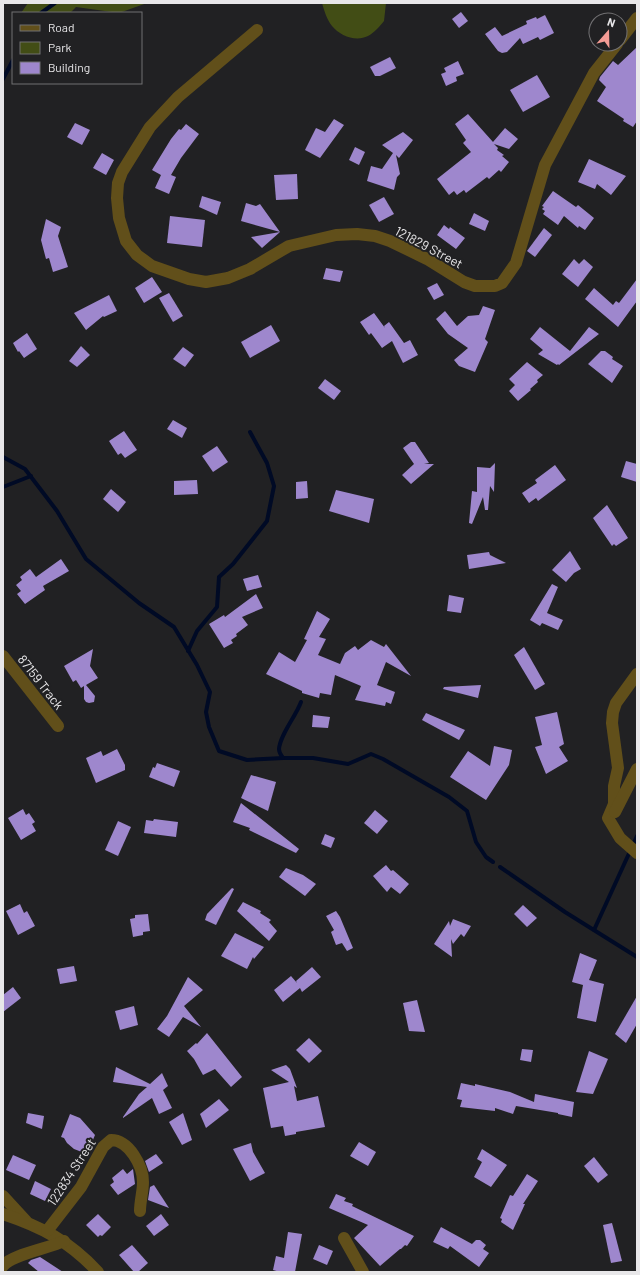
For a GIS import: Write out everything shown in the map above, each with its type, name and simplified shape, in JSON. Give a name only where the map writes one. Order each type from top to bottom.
[{"type":"street","points":[[628,30],[637,18]]},
{"type":"street","name":"121829 Street","points":[[257,30],[178,97],[150,127],[122,172],[118,183],[119,218],[126,241],[137,255],[152,266],[189,279],[206,282],[228,278],[250,270],[289,246],[336,235],[357,234],[375,236],[390,241],[427,259],[464,282],[484,287],[495,286],[502,283],[516,263],[545,165],[594,73],[611,52]]},
{"type":"street","name":"87159 Track","points":[[3,656],[58,726]]},
{"type":"street","points":[[637,674],[616,703],[613,712],[612,723],[618,768],[614,786],[614,804],[608,818],[620,838],[637,853]]},
{"type":"street","points":[[610,822],[637,768]]},
{"type":"street","name":"122834 Street","points":[[47,1231],[81,1187],[103,1147],[111,1140],[121,1143],[132,1152],[142,1171],[143,1183],[140,1211]]},
{"type":"street","points":[[3,1196],[26,1222]]},
{"type":"street","points":[[3,1214],[47,1231],[64,1241],[88,1261],[98,1272]]},
{"type":"street","points":[[344,1238],[363,1272]]},
{"type":"street","points":[[7,1263],[64,1241]]},
{"type":"green space","points":[[28,3],[147,3],[122,12],[76,7],[71,12],[22,12]]},
{"type":"green space","points":[[322,3],[386,3],[384,21],[368,36],[363,38],[348,37],[335,30],[327,18]]},
{"type":"building","points":[[461,12],[468,21],[459,28],[452,19]]},
{"type":"building","points":[[545,15],[554,33],[540,40],[538,37],[523,44],[520,38],[507,52],[502,53],[498,51],[485,34],[495,27],[502,36],[527,24],[526,21],[536,17],[537,19]]},
{"type":"building","points":[[637,47],[637,121],[633,127],[623,121],[624,119],[597,101],[606,87],[599,80],[600,77],[613,61],[618,65]]},
{"type":"building","points":[[390,57],[396,68],[380,76],[375,76],[370,67]]},
{"type":"building","points":[[458,61],[464,74],[456,77],[457,81],[446,86],[441,74],[446,72],[444,68]]},
{"type":"building","points":[[537,75],[550,97],[523,112],[510,90]]},
{"type":"building","points":[[468,114],[493,142],[505,128],[518,139],[509,149],[494,144],[498,148],[497,150],[504,155],[502,156],[509,162],[501,172],[499,170],[489,179],[487,177],[466,193],[464,190],[457,195],[454,191],[449,195],[437,179],[471,152],[463,143],[466,140],[455,124]]},
{"type":"building","points":[[334,119],[344,125],[320,158],[305,150],[316,128],[325,132]]},
{"type":"building","points":[[75,123],[90,130],[82,145],[67,137]]},
{"type":"building","points":[[186,124],[199,134],[181,158],[171,175],[176,177],[169,194],[155,188],[161,175],[152,170],[171,139],[179,129],[181,130]]},
{"type":"building","points":[[403,132],[413,140],[399,158],[396,155],[400,174],[397,177],[394,190],[367,181],[371,166],[382,169],[393,153],[382,145]]},
{"type":"building","points":[[355,147],[365,152],[359,165],[349,160]]},
{"type":"building","points":[[102,153],[114,160],[106,175],[93,168]]},
{"type":"building","points":[[589,159],[626,176],[611,195],[597,184],[595,189],[578,182]]},
{"type":"building","points":[[297,174],[298,199],[276,200],[274,175]]},
{"type":"building","points":[[553,191],[576,207],[578,205],[594,218],[585,230],[579,226],[578,228],[564,216],[558,225],[543,214],[545,211],[542,209],[544,207],[542,206]]},
{"type":"building","points":[[202,196],[221,202],[217,215],[199,207]]},
{"type":"building","points":[[384,197],[394,214],[379,222],[369,205]]},
{"type":"building","points":[[246,203],[256,206],[260,204],[280,232],[241,221]]},
{"type":"building","points":[[474,213],[489,221],[485,231],[469,224]]},
{"type":"building","points":[[170,216],[205,220],[202,247],[167,243]]},
{"type":"building","points":[[46,219],[61,227],[58,236],[68,267],[53,272],[49,258],[46,259],[41,240]]},
{"type":"building","points":[[444,225],[449,229],[450,227],[465,238],[456,249],[437,235]]},
{"type":"building","points":[[544,228],[552,235],[535,257],[527,251]]},
{"type":"building","points":[[280,232],[262,248],[251,237]]},
{"type":"building","points":[[574,259],[579,264],[584,259],[593,267],[578,287],[562,274]]},
{"type":"building","points":[[326,268],[343,271],[340,282],[323,279]]},
{"type":"building","points":[[152,277],[162,292],[144,303],[135,288]]},
{"type":"building","points":[[637,279],[637,301],[618,327],[585,299],[594,288],[613,305],[616,301],[619,303]]},
{"type":"building","points":[[437,283],[444,295],[434,300],[427,288]]},
{"type":"building","points":[[169,293],[183,316],[173,322],[159,298]]},
{"type":"building","points":[[109,295],[117,311],[104,317],[103,316],[86,330],[74,313]]},
{"type":"building","points":[[483,306],[495,310],[485,339],[488,342],[475,372],[459,366],[454,360],[468,348],[448,334],[436,319],[445,311],[457,326],[468,316],[479,315]]},
{"type":"building","points":[[374,313],[385,328],[384,326],[389,322],[404,343],[410,340],[418,355],[403,363],[392,341],[382,348],[371,333],[369,335],[360,322]]},
{"type":"building","points":[[271,325],[280,341],[250,358],[241,342]]},
{"type":"building","points":[[540,327],[570,351],[589,327],[599,334],[557,365],[538,354],[543,350],[530,339]]},
{"type":"building","points":[[27,333],[37,349],[24,358],[19,351],[18,352],[13,343]]},
{"type":"building","points":[[81,346],[90,355],[77,367],[69,361]]},
{"type":"building","points":[[183,347],[194,355],[185,367],[173,359]]},
{"type":"building","points":[[601,351],[605,351],[613,357],[612,359],[623,366],[612,383],[588,364]]},
{"type":"building","points":[[527,362],[543,375],[537,380],[538,382],[530,389],[531,390],[518,401],[509,391],[515,385],[509,379]]},
{"type":"building","points":[[325,379],[341,391],[334,400],[318,388]]},
{"type":"building","points":[[173,420],[187,428],[182,438],[167,429]]},
{"type":"building","points":[[124,431],[137,450],[125,458],[121,453],[118,455],[109,441]]},
{"type":"building","points":[[411,442],[415,442],[429,463],[424,464],[434,464],[411,484],[402,475],[414,464],[403,448]]},
{"type":"building","points":[[217,446],[228,462],[213,472],[202,456]]},
{"type":"building","points":[[626,461],[637,464],[637,482],[621,477]]},
{"type":"building","points":[[495,463],[494,492],[490,486],[488,510],[485,510],[483,497],[472,524],[469,523],[472,491],[477,492],[477,467],[490,468]]},
{"type":"building","points":[[555,465],[566,480],[538,501],[536,498],[529,503],[522,493],[537,483],[535,480]]},
{"type":"building","points":[[197,480],[198,494],[174,495],[174,481]]},
{"type":"building","points":[[307,481],[308,498],[296,499],[296,482]]},
{"type":"building","points":[[111,489],[126,502],[118,512],[103,499]]},
{"type":"building","points":[[336,490],[374,499],[369,523],[329,511]]},
{"type":"building","points":[[607,505],[628,538],[616,546],[614,544],[612,546],[593,518]]},
{"type":"building","points":[[570,551],[581,569],[574,573],[566,582],[552,570]]},
{"type":"building","points":[[489,552],[490,555],[506,563],[469,569],[467,555]]},
{"type":"building","points":[[61,559],[69,571],[43,586],[45,590],[25,604],[17,594],[21,591],[16,585],[22,580],[20,577],[30,569],[36,577]]},
{"type":"building","points":[[258,575],[262,587],[247,591],[243,579]]},
{"type":"building","points":[[552,584],[558,587],[547,613],[563,620],[558,630],[542,623],[540,626],[530,620]]},
{"type":"building","points":[[256,594],[263,608],[242,617],[248,625],[231,640],[233,643],[224,648],[209,624],[224,615],[225,617]]},
{"type":"building","points":[[449,595],[464,598],[461,613],[447,611]]},
{"type":"building","points":[[317,611],[330,619],[319,637],[326,639],[318,655],[340,664],[345,653],[355,646],[358,650],[371,640],[384,647],[386,644],[411,676],[386,662],[377,685],[395,692],[391,704],[386,702],[385,706],[355,700],[361,686],[335,675],[331,695],[320,693],[319,698],[302,693],[302,691],[266,674],[279,652],[295,662],[307,640],[304,639]]},
{"type":"building","points":[[524,647],[545,684],[535,690],[514,655]]},
{"type":"building","points":[[93,649],[90,666],[98,678],[86,685],[95,696],[94,702],[89,703],[84,699],[84,686],[81,688],[76,680],[73,682],[64,666]]},
{"type":"building","points":[[481,685],[478,698],[443,689],[444,687]]},
{"type":"building","points":[[557,712],[564,744],[559,747],[568,761],[546,774],[535,747],[542,745],[535,717]]},
{"type":"building","points":[[426,713],[465,730],[459,740],[422,720]]},
{"type":"building","points":[[313,715],[330,717],[328,728],[312,727]]},
{"type":"building","points":[[494,746],[512,750],[509,765],[486,800],[450,777],[468,751],[490,766]]},
{"type":"building","points":[[117,749],[125,765],[125,770],[96,783],[86,758],[101,751],[103,756]]},
{"type":"building","points":[[157,763],[180,771],[174,787],[149,777],[153,767],[155,768]]},
{"type":"building","points":[[251,775],[276,782],[268,811],[241,798]]},
{"type":"building","points":[[241,803],[299,849],[296,853],[249,830],[250,828],[233,822]]},
{"type":"building","points":[[23,809],[26,815],[29,813],[35,822],[32,824],[36,831],[21,840],[8,818]]},
{"type":"building","points":[[375,810],[388,821],[377,834],[364,823]]},
{"type":"building","points":[[154,819],[178,822],[176,837],[144,833],[146,820],[153,821]]},
{"type":"building","points":[[118,821],[131,827],[118,856],[105,850]]},
{"type":"building","points":[[325,834],[335,838],[331,848],[321,844]]},
{"type":"building","points":[[386,865],[391,871],[393,870],[409,884],[400,894],[391,887],[387,892],[373,876]]},
{"type":"building","points":[[286,868],[303,875],[316,884],[305,896],[279,877]]},
{"type":"building","points":[[232,888],[234,889],[216,925],[205,920],[207,914]]},
{"type":"building","points":[[243,902],[261,911],[260,913],[271,920],[269,922],[277,931],[269,941],[237,911]]},
{"type":"building","points":[[20,904],[24,913],[27,911],[35,926],[18,935],[6,911]]},
{"type":"building","points":[[523,905],[537,918],[527,927],[514,914]]},
{"type":"building","points":[[336,911],[353,948],[347,951],[342,943],[336,945],[331,932],[334,930],[326,916]]},
{"type":"building","points":[[148,914],[150,931],[143,932],[143,935],[133,937],[130,919],[135,918],[135,915]]},
{"type":"building","points":[[453,919],[471,926],[464,937],[461,934],[453,944],[451,939],[452,957],[434,944],[449,921],[450,926]]},
{"type":"building","points":[[235,933],[264,947],[254,959],[253,957],[247,969],[221,956]]},
{"type":"building","points":[[580,953],[597,960],[589,980],[604,984],[596,1022],[577,1018],[583,985],[572,982]]},
{"type":"building","points":[[74,966],[77,981],[60,984],[57,969]]},
{"type":"building","points":[[312,967],[321,977],[302,992],[300,988],[283,1002],[274,990],[291,976],[297,983],[296,981]]},
{"type":"building","points":[[188,977],[203,990],[184,1006],[201,1027],[183,1017],[169,1037],[157,1029],[167,1016]]},
{"type":"building","points":[[13,987],[21,998],[3,1012],[3,995]]},
{"type":"building","points":[[637,996],[637,1024],[626,1043],[615,1034]]},
{"type":"building","points":[[417,1000],[425,1032],[409,1031],[403,1003]]},
{"type":"building","points":[[134,1006],[138,1025],[120,1030],[115,1011]]},
{"type":"building","points":[[207,1033],[242,1077],[231,1087],[215,1069],[203,1075],[194,1059],[187,1051],[196,1043],[197,1044]]},
{"type":"building","points":[[309,1038],[322,1051],[309,1063],[296,1050]]},
{"type":"building","points":[[522,1049],[533,1050],[531,1062],[520,1060]]},
{"type":"building","points":[[589,1051],[608,1059],[593,1094],[576,1092]]},
{"type":"building","points":[[286,1065],[290,1069],[297,1088],[294,1086],[297,1101],[318,1096],[325,1127],[296,1132],[296,1134],[285,1136],[283,1126],[271,1128],[263,1088],[289,1082],[271,1070]]},
{"type":"building","points":[[116,1067],[150,1084],[162,1073],[168,1086],[163,1090],[172,1108],[159,1114],[152,1098],[123,1118],[139,1094],[147,1087],[113,1082]]},
{"type":"building","points":[[461,1083],[475,1086],[475,1084],[510,1092],[534,1102],[535,1094],[574,1102],[572,1117],[558,1113],[516,1106],[513,1114],[495,1108],[495,1111],[460,1107],[462,1100],[457,1099]]},
{"type":"building","points":[[219,1099],[229,1110],[206,1128],[200,1114]]},
{"type":"building","points":[[28,1113],[44,1116],[42,1129],[26,1123]]},
{"type":"building","points":[[183,1113],[192,1140],[182,1145],[169,1122]]},
{"type":"building","points":[[70,1114],[80,1118],[95,1135],[87,1154],[74,1149],[64,1138],[61,1137]]},
{"type":"building","points":[[359,1142],[376,1152],[368,1166],[350,1156]]},
{"type":"building","points":[[251,1143],[253,1152],[265,1173],[250,1181],[233,1149]]},
{"type":"building","points":[[482,1149],[507,1165],[491,1187],[474,1177],[482,1162],[477,1159]]},
{"type":"building","points":[[156,1154],[163,1163],[149,1172],[145,1161]]},
{"type":"building","points":[[13,1155],[36,1165],[29,1180],[6,1170]]},
{"type":"building","points":[[594,1157],[608,1175],[598,1183],[584,1166]]},
{"type":"building","points":[[123,1169],[127,1174],[133,1169],[135,1184],[118,1195],[110,1185],[114,1182],[112,1178]]},
{"type":"building","points":[[527,1174],[538,1181],[523,1204],[525,1204],[513,1230],[501,1222],[502,1219],[500,1218],[510,1195],[513,1196]]},
{"type":"building","points":[[35,1181],[51,1189],[45,1201],[30,1194]]},
{"type":"building","points":[[154,1185],[169,1208],[148,1200],[150,1187]]},
{"type":"building","points":[[336,1194],[346,1198],[344,1201],[353,1204],[352,1206],[414,1236],[407,1246],[405,1245],[380,1266],[354,1238],[368,1225],[329,1208]]},
{"type":"building","points":[[98,1214],[111,1227],[102,1236],[100,1235],[98,1237],[86,1225]]},
{"type":"building","points":[[161,1214],[169,1225],[154,1236],[146,1226]]},
{"type":"building","points":[[612,1223],[622,1261],[611,1263],[603,1225]]},
{"type":"building","points":[[441,1227],[472,1244],[476,1240],[480,1240],[486,1245],[483,1249],[489,1253],[479,1267],[450,1246],[448,1249],[433,1242]]},
{"type":"building","points":[[288,1232],[302,1234],[295,1272],[280,1272],[273,1270],[276,1256],[284,1258]]},
{"type":"building","points":[[132,1245],[148,1263],[138,1272],[134,1272],[119,1255]]},
{"type":"building","points":[[319,1245],[333,1251],[327,1265],[313,1259]]},
{"type":"building","points":[[40,1257],[63,1272],[39,1272],[28,1263],[31,1260]]},
{"type":"waterway","points":[[42,12],[55,3]]},
{"type":"waterway","points":[[3,79],[12,62]]},
{"type":"waterway","points":[[188,651],[197,631],[217,607],[219,577],[233,564],[267,521],[274,486],[267,463],[250,432]]},
{"type":"waterway","points":[[3,457],[25,469],[57,511],[86,559],[139,603],[174,627],[197,665],[210,692],[206,712],[209,727],[219,751],[247,760],[313,758],[348,764],[371,754],[383,759],[449,797],[467,811],[476,842],[486,857],[493,862]]},
{"type":"waterway","points":[[3,487],[31,476]]},
{"type":"waterway","points":[[283,758],[279,752],[280,744],[301,702]]},
{"type":"waterway","points":[[594,930],[637,836]]},
{"type":"waterway","points":[[500,867],[565,912],[637,957]]}]
